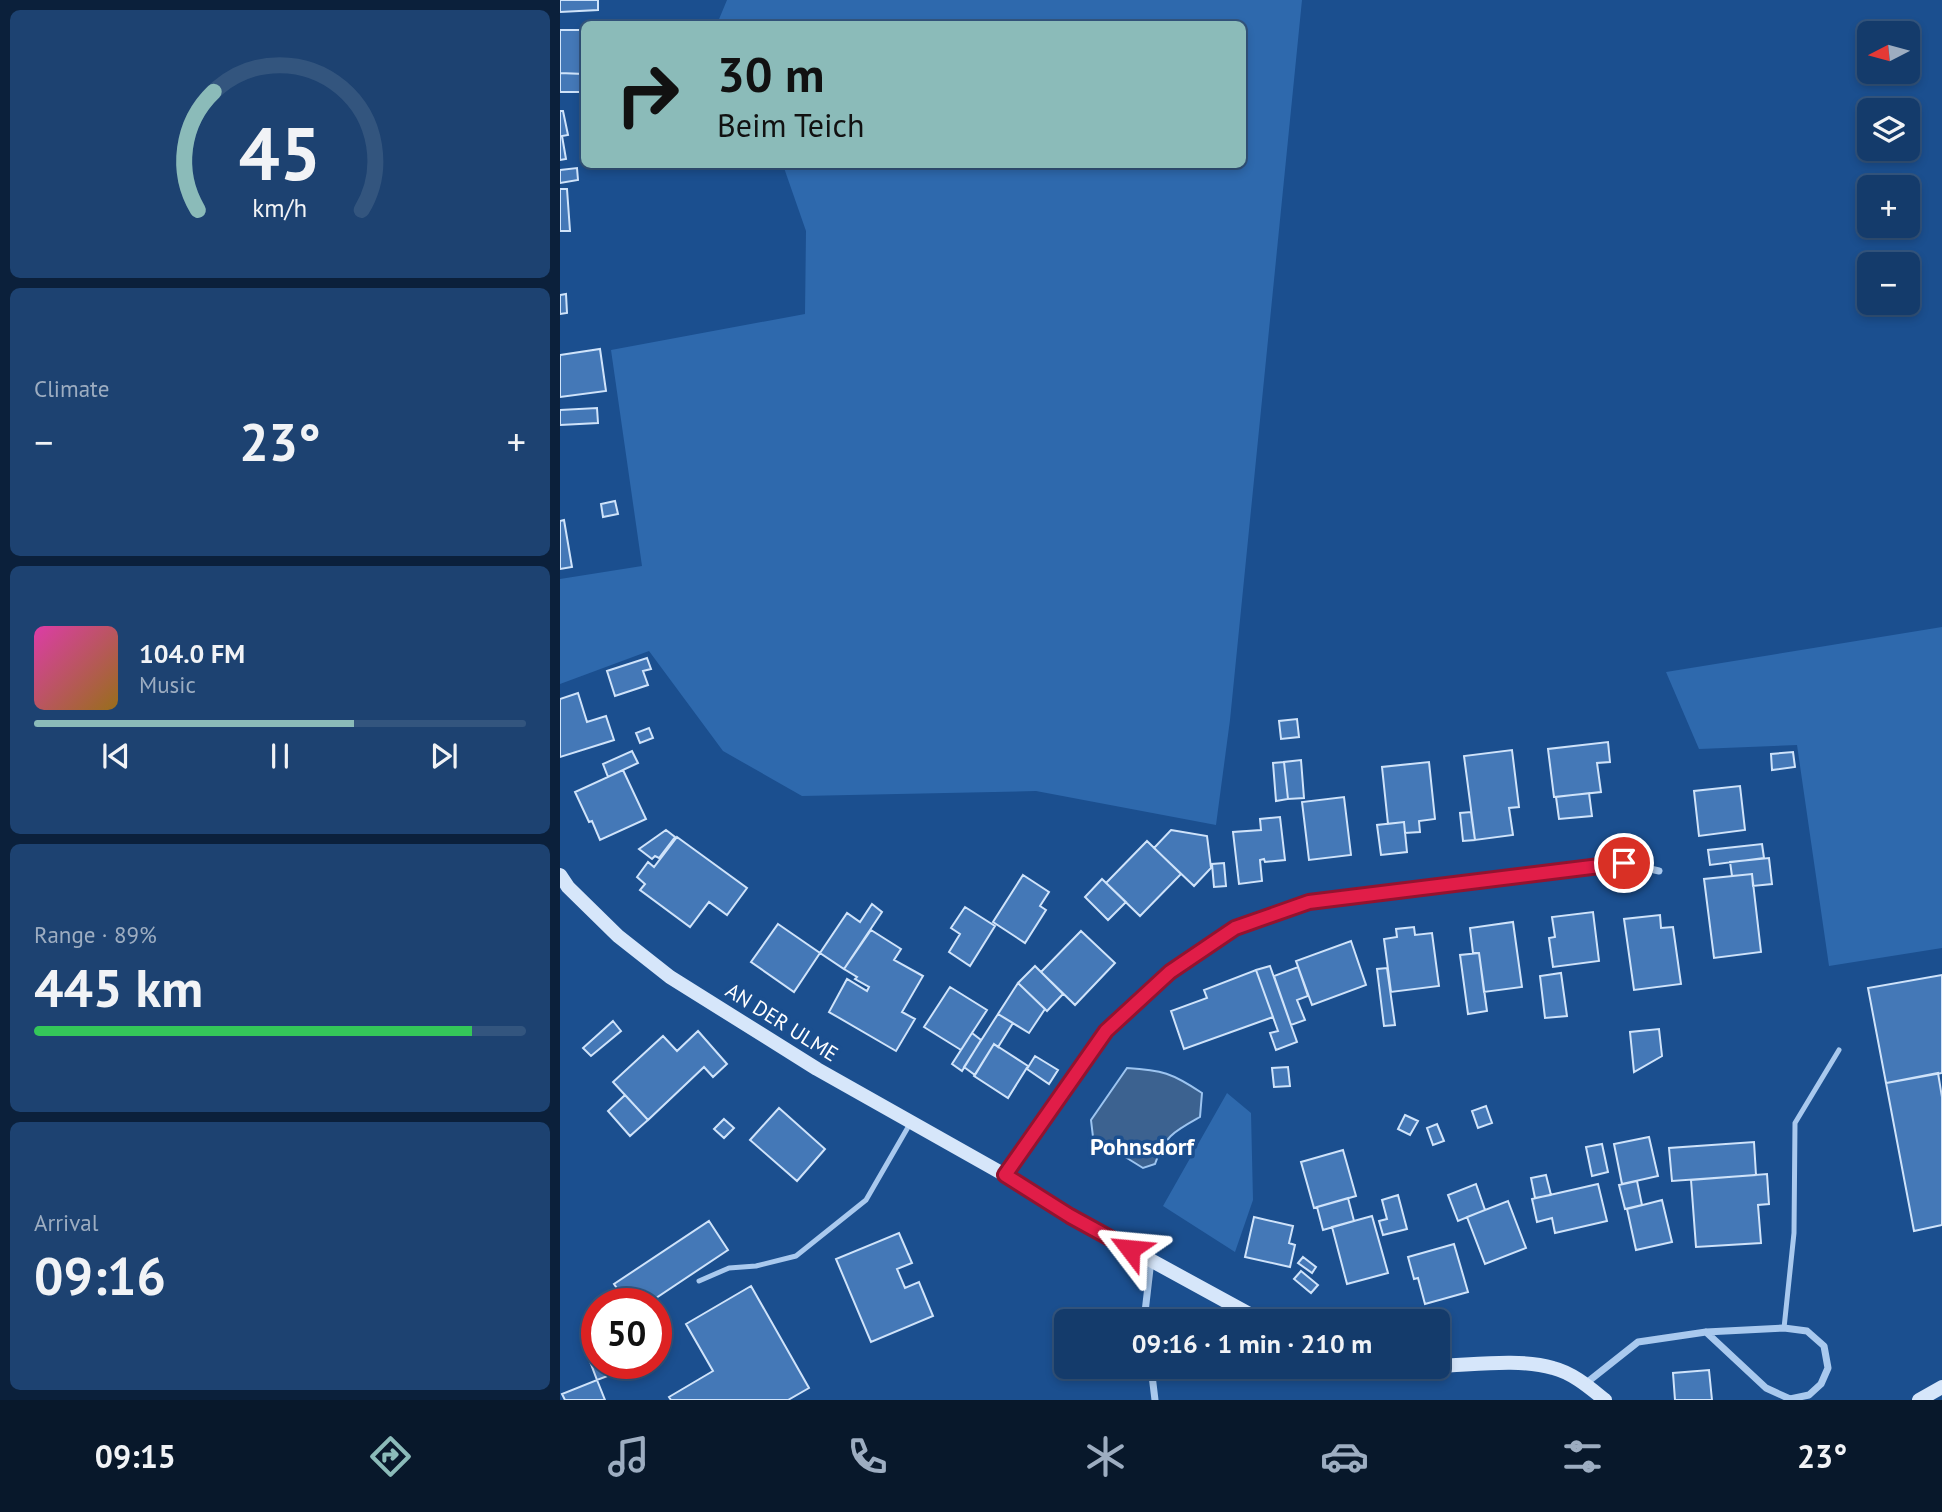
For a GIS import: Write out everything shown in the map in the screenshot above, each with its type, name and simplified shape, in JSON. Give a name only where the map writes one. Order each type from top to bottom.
[{"type":"main road","name":"AN DER ULME","points":[[560,875],[568,887],[618,936],[670,977],[817,1069],[1005,1175],[1070,1216],[1240,1309]]},
{"type":"main road","points":[[1450,1366],[1522,1363],[1555,1368],[1586,1384],[1605,1400]]},
{"type":"main road","points":[[1919,1400],[1942,1387]]},
{"type":"street","points":[[1005,1175],[1106,1031],[1170,972],[1235,928],[1309,902],[1359,894],[1624,863],[1659,871]]},
{"type":"street","points":[[1145,1309],[1151,1260]]},
{"type":"street","points":[[1586,1384],[1639,1342],[1706,1332],[1784,1328],[1807,1331],[1824,1346],[1828,1368],[1821,1384],[1809,1395],[1790,1399],[1766,1388],[1706,1332]]},
{"type":"street","points":[[1152,1379],[1155,1400]]},
{"type":"lane","points":[[1784,1328],[1794,1233],[1795,1123],[1839,1050]]},
{"type":"lane","points":[[699,1281],[729,1268],[756,1266],[796,1256],[866,1200],[911,1122]]},
{"type":"shaded area","points":[[727,0],[1302,0],[1230,720],[1216,825],[1036,791],[802,796],[723,751],[649,651],[560,684],[560,579],[642,566],[611,350],[805,314],[806,231],[784,168],[1246,168],[1246,21],[718,21]]},
{"type":"shaded area","points":[[1942,627],[1942,948],[1829,966],[1797,745],[1699,749],[1666,672]]},
{"type":"shaded area","points":[[1127,1068],[1166,1074],[1202,1093],[1200,1117],[1172,1135],[1162,1147],[1155,1164],[1143,1168],[1093,1137],[1091,1120]]},
{"type":"shaded area","points":[[1227,1093],[1251,1113],[1253,1200],[1235,1252],[1163,1206]]},
{"type":"building","points":[[560,0],[598,0],[598,10],[560,12]]},
{"type":"building","points":[[560,30],[581,30],[581,74],[560,73]]},
{"type":"building","points":[[560,73],[581,74],[581,92],[560,92]]},
{"type":"building","points":[[560,111],[563,111],[568,135],[562,136],[566,159],[560,160]]},
{"type":"building","points":[[577,168],[578,180],[560,183],[560,170]]},
{"type":"building","points":[[560,189],[567,189],[570,231],[560,231]]},
{"type":"building","points":[[566,294],[567,313],[560,314],[560,295]]},
{"type":"building","points":[[600,349],[606,391],[560,397],[560,355]]},
{"type":"building","points":[[597,408],[598,423],[560,425],[560,410]]},
{"type":"building","points":[[615,501],[618,514],[603,517],[601,504]]},
{"type":"building","points":[[564,520],[572,567],[560,569],[560,521]]},
{"type":"building","points":[[647,658],[651,669],[643,671],[648,685],[615,696],[607,671]]},
{"type":"building","points":[[578,693],[587,722],[606,716],[614,740],[560,757],[560,699]]},
{"type":"building","points":[[1297,719],[1299,737],[1281,739],[1279,721]]},
{"type":"building","points":[[649,728],[653,738],[640,743],[636,733]]},
{"type":"building","points":[[1608,742],[1610,762],[1597,763],[1601,792],[1554,797],[1548,749]]},
{"type":"building","points":[[1512,750],[1519,807],[1509,808],[1513,835],[1475,840],[1464,756]]},
{"type":"building","points":[[632,751],[638,763],[608,777],[603,764]]},
{"type":"building","points":[[1793,752],[1795,767],[1772,770],[1771,754]]},
{"type":"building","points":[[1301,760],[1304,798],[1288,799],[1284,762]]},
{"type":"building","points":[[1284,762],[1288,799],[1276,801],[1273,763]]},
{"type":"building","points":[[1429,762],[1435,819],[1419,821],[1420,832],[1405,833],[1404,822],[1388,824],[1382,767]]},
{"type":"building","points":[[623,770],[646,819],[600,840],[575,792]]},
{"type":"building","points":[[1740,786],[1745,830],[1699,836],[1694,791]]},
{"type":"building","points":[[1589,793],[1592,816],[1559,819],[1556,797]]},
{"type":"building","points":[[1344,797],[1351,855],[1309,860],[1302,802]]},
{"type":"building","points":[[1471,812],[1475,840],[1463,841],[1460,813]]},
{"type":"building","points":[[1280,817],[1285,860],[1260,860],[1262,881],[1239,884],[1233,832],[1261,830],[1260,819]]},
{"type":"building","points":[[1404,822],[1407,852],[1381,855],[1377,825]]},
{"type":"building","points":[[666,830],[675,837],[659,858],[655,856],[652,859],[639,849]]},
{"type":"building","points":[[1171,830],[1207,836],[1211,868],[1194,886],[1154,848]]},
{"type":"building","points":[[677,837],[747,888],[727,915],[709,902],[690,927],[640,890],[645,884],[637,877],[648,862],[654,867]]},
{"type":"building","points":[[1147,841],[1181,874],[1140,916],[1106,883]]},
{"type":"building","points":[[1762,844],[1764,858],[1710,865],[1708,850]]},
{"type":"building","points":[[1769,858],[1772,884],[1753,886],[1752,874],[1732,876],[1730,862]]},
{"type":"building","points":[[1224,863],[1226,886],[1214,887],[1212,864]]},
{"type":"building","points":[[1752,874],[1761,952],[1714,958],[1704,879]]},
{"type":"building","points":[[1023,875],[1049,892],[1040,906],[1046,910],[1025,943],[993,922]]},
{"type":"building","points":[[1102,879],[1126,902],[1108,920],[1085,897]]},
{"type":"building","points":[[872,904],[882,912],[844,969],[820,953],[847,913],[860,922]]},
{"type":"building","points":[[965,907],[995,926],[970,966],[949,952],[960,934],[951,928]]},
{"type":"building","points":[[1593,912],[1599,961],[1553,967],[1549,938],[1555,937],[1552,917]]},
{"type":"building","points":[[1660,915],[1661,928],[1673,927],[1681,984],[1634,990],[1624,919]]},
{"type":"building","points":[[1513,922],[1522,987],[1484,992],[1479,953],[1473,953],[1470,928]]},
{"type":"building","points":[[778,924],[820,953],[794,992],[751,962]]},
{"type":"building","points":[[1414,927],[1415,935],[1432,933],[1439,986],[1391,992],[1384,939],[1397,937],[1396,929]]},
{"type":"building","points":[[871,930],[901,949],[894,960],[923,976],[902,1012],[915,1019],[896,1051],[829,1012],[847,979],[867,991],[869,987],[844,969]]},
{"type":"building","points":[[1081,931],[1115,963],[1075,1005],[1041,972]]},
{"type":"building","points":[[1351,941],[1366,985],[1312,1005],[1296,961]]},
{"type":"building","points":[[1479,953],[1487,1011],[1468,1014],[1460,955]]},
{"type":"building","points":[[1035,966],[1063,994],[1047,1011],[1018,983]]},
{"type":"building","points":[[1270,966],[1297,1042],[1276,1050],[1270,1033],[1278,1031],[1256,970]]},
{"type":"building","points":[[1298,967],[1308,996],[1297,1000],[1305,1020],[1291,1025],[1274,976]]},
{"type":"building","points":[[1387,968],[1395,1025],[1384,1026],[1377,969]]},
{"type":"building","points":[[1256,970],[1273,1017],[1184,1049],[1171,1011],[1207,998],[1204,990]]},
{"type":"building","points":[[1561,973],[1567,1016],[1545,1018],[1540,976]]},
{"type":"building","points":[[1942,975],[1942,1073],[1886,1083],[1868,988]]},
{"type":"building","points":[[1018,983],[1045,1009],[1029,1033],[998,1014]]},
{"type":"building","points":[[950,987],[987,1010],[961,1050],[924,1027]]},
{"type":"building","points":[[998,1014],[1013,1023],[998,1047],[994,1044],[975,1075],[964,1067]]},
{"type":"building","points":[[613,1021],[621,1031],[591,1056],[583,1048]]},
{"type":"building","points":[[1659,1029],[1662,1056],[1634,1072],[1630,1032]]},
{"type":"building","points":[[698,1031],[727,1064],[713,1077],[704,1067],[648,1120],[613,1082],[663,1036],[677,1051]]},
{"type":"building","points":[[972,1033],[981,1040],[962,1071],[952,1064]]},
{"type":"building","points":[[994,1044],[1028,1066],[1008,1098],[974,1076]]},
{"type":"building","points":[[1035,1056],[1058,1070],[1049,1084],[1027,1069]]},
{"type":"building","points":[[1288,1067],[1290,1086],[1274,1087],[1272,1068]]},
{"type":"building","points":[[1938,1073],[1942,1097],[1942,1225],[1914,1231],[1886,1083]]},
{"type":"building","points":[[625,1095],[648,1120],[630,1136],[608,1111]]},
{"type":"building","points":[[1486,1106],[1492,1123],[1478,1128],[1472,1111]]},
{"type":"building","points":[[779,1108],[825,1149],[797,1181],[750,1140]]},
{"type":"building","points":[[1405,1115],[1418,1121],[1410,1135],[1398,1129]]},
{"type":"building","points":[[724,1119],[734,1128],[724,1138],[714,1129]]},
{"type":"building","points":[[1437,1124],[1444,1141],[1433,1145],[1427,1128]]},
{"type":"building","points":[[1649,1137],[1658,1176],[1622,1184],[1614,1144]]},
{"type":"building","points":[[1754,1142],[1756,1175],[1672,1181],[1669,1148]]},
{"type":"building","points":[[1602,1144],[1608,1172],[1592,1176],[1586,1147]]},
{"type":"building","points":[[1343,1150],[1356,1196],[1314,1208],[1301,1162]]},
{"type":"building","points":[[1767,1174],[1769,1204],[1758,1205],[1761,1243],[1696,1247],[1691,1180]]},
{"type":"building","points":[[1546,1175],[1551,1195],[1535,1198],[1531,1178]]},
{"type":"building","points":[[1637,1181],[1642,1205],[1625,1209],[1619,1185]]},
{"type":"building","points":[[1476,1184],[1485,1210],[1458,1221],[1448,1195]]},
{"type":"building","points":[[1598,1184],[1607,1221],[1555,1233],[1552,1218],[1537,1222],[1532,1199]]},
{"type":"building","points":[[1398,1195],[1407,1229],[1383,1235],[1379,1221],[1387,1219],[1382,1200]]},
{"type":"building","points":[[1348,1198],[1354,1221],[1323,1230],[1317,1207]]},
{"type":"building","points":[[1662,1200],[1672,1242],[1636,1250],[1627,1209]]},
{"type":"building","points":[[1508,1201],[1526,1248],[1485,1264],[1467,1217]]},
{"type":"building","points":[[1372,1216],[1388,1273],[1347,1284],[1332,1227]]},
{"type":"building","points":[[1254,1217],[1293,1226],[1289,1243],[1295,1245],[1290,1267],[1245,1257]]},
{"type":"building","points":[[709,1221],[728,1250],[671,1288],[617,1288],[614,1284]]},
{"type":"building","points":[[899,1233],[912,1263],[897,1269],[905,1288],[919,1282],[933,1316],[871,1342],[836,1259]]},
{"type":"building","points":[[1454,1244],[1468,1292],[1425,1304],[1418,1278],[1414,1279],[1408,1257]]},
{"type":"building","points":[[1303,1257],[1316,1267],[1312,1273],[1298,1263]]},
{"type":"building","points":[[1301,1271],[1318,1285],[1311,1293],[1294,1279]]},
{"type":"building","points":[[751,1286],[809,1388],[788,1400],[671,1400],[669,1397],[713,1371],[686,1324]]},
{"type":"building","points":[[1709,1370],[1712,1400],[1675,1400],[1673,1373]]},
{"type":"building","points":[[597,1380],[605,1400],[565,1400],[562,1394]]},
{"type":"district","name":"Pohnsdorf","points":[[1142,1146]]},
{"type":"route","points":[[1130,1249],[1070,1216],[1005,1175],[1106,1031],[1170,972],[1235,928],[1309,902],[1624,863]]}]
